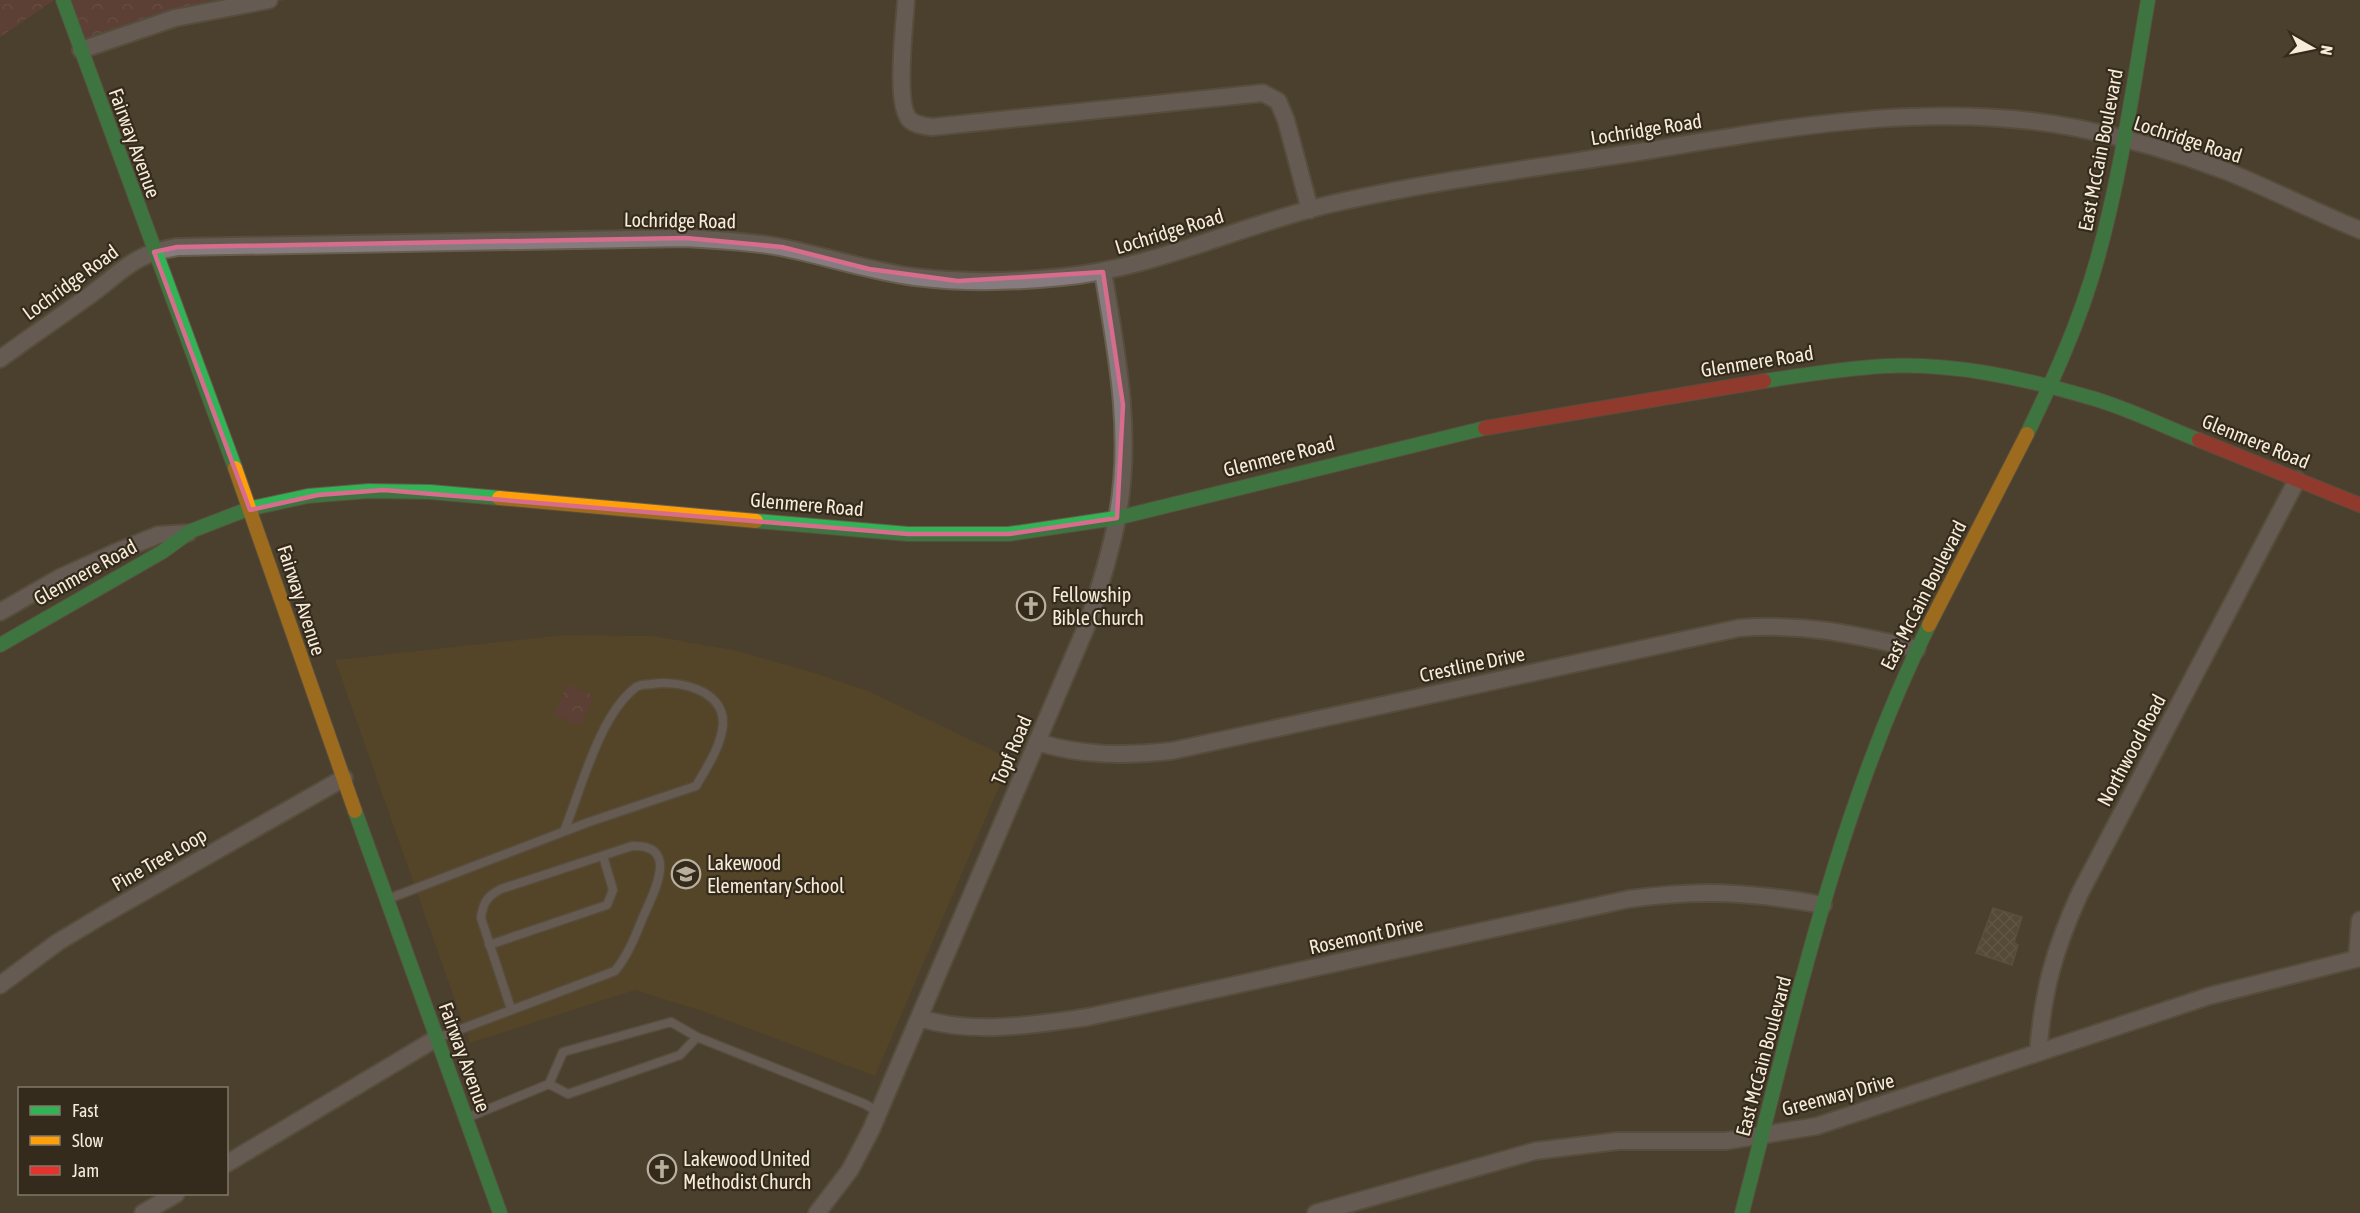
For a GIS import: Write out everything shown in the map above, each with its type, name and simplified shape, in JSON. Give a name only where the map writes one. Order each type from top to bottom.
[{"type":"street","name":"Fairway Avenue","points":[[63,0],[250,510],[500,1213]]},
{"type":"street","points":[[81,50],[175,18],[269,0]]},
{"type":"street","points":[[906,0],[902,102],[910,120],[922,126],[932,127],[1263,93],[1278,101],[1286,120],[1310,210]]},
{"type":"street","name":"East McCain Boulevard","points":[[1742,1213],[1823,905],[1869,759],[1917,649],[2026,437],[2071,337],[2096,263],[2110,208],[2148,0]]},
{"type":"street","name":"Lochridge Road","points":[[0,358],[93,293],[124,266],[154,252],[177,247],[686,238],[739,241],[782,248],[869,269],[958,281],[1062,277],[1103,272],[1172,255],[1310,210],[1402,189],[1822,122],[1916,115],[1979,116],[2058,125],[2177,153],[2228,172],[2360,230]]},
{"type":"street","name":"Topf Road","points":[[817,1213],[850,1170],[878,1112],[1087,625],[1102,580],[1117,518],[1123,452],[1123,405],[1118,354],[1103,272]]},
{"type":"street","name":"Glenmere Road","points":[[0,645],[63,606],[159,555],[188,533],[214,521],[250,510],[318,495],[384,490],[908,534],[1009,534],[1117,518],[1470,431],[1825,371],[1888,366],[1945,368],[1996,374],[2090,397],[2360,505]]},
{"type":"street","name":"Northwood Road","points":[[2038,1053],[2046,982],[2060,936],[2080,892],[2297,480]]},
{"type":"street","name":"Glenmere Road","points":[[0,612],[61,577],[114,553],[158,535],[188,533]]},
{"type":"street","name":"Crestline Drive","points":[[1037,742],[1079,753],[1119,755],[1170,751],[1738,628],[1774,626],[1816,628],[1917,649]]},
{"type":"street","name":"Pine Tree Loop","points":[[0,985],[58,942],[94,920],[344,778]]},
{"type":"street","name":"Rosemont Drive","points":[[919,1018],[952,1027],[987,1027],[1032,1025],[1088,1017],[1629,899],[1669,893],[1750,893],[1823,905]]},
{"type":"street","points":[[2358,958],[2360,920]]},
{"type":"street","name":"Greenway Drive","points":[[1316,1213],[1535,1151],[1600,1142],[1726,1141],[1818,1126],[2209,996],[2358,958]]},
{"type":"street","points":[[228,1163],[437,1038]]},
{"type":"street","points":[[143,1213],[174,1195]]},
{"type":"lane","points":[[387,899],[564,831],[696,786],[715,754],[723,722],[715,701],[693,686],[665,682],[636,686],[614,711],[564,831]]},
{"type":"lane","points":[[437,1038],[615,971],[625,959],[660,879],[659,860],[655,852],[645,846],[632,846],[489,896],[483,905],[481,918],[512,1009]]},
{"type":"lane","points":[[489,945],[607,904],[613,890],[603,856]]},
{"type":"lane","points":[[466,1118],[549,1084],[563,1052],[671,1022],[697,1037],[866,1104],[878,1112]]},
{"type":"lane","points":[[549,1084],[568,1094],[680,1055],[697,1037]]},
{"type":"highlighted area","points":[[686,238],[782,247],[869,269],[958,281],[1103,272],[1123,405],[1117,518],[1009,534],[908,534],[384,490],[318,495],[250,510],[154,252],[177,247]]},
{"type":"shaded area","name":"Lakewood Elementary School","points":[[563,635],[653,636],[733,650],[812,672],[868,691],[1011,759],[875,1076],[702,1011],[635,990],[470,1043],[335,660]]},
{"type":"green space","points":[[0,0],[54,0],[0,37]]},
{"type":"green space","points":[[63,0],[287,0],[175,18],[81,50]]},
{"type":"green space","points":[[568,684],[594,696],[580,726],[554,714]]},
{"type":"building","points":[[1993,908],[2022,917],[2014,943],[2018,945],[2012,965],[1976,953]]},
{"type":"traffic: fast","points":[[63,0],[235,468]]},
{"type":"traffic: fast","points":[[2027,434],[2066,349],[2097,260],[2120,163],[2148,0]]},
{"type":"traffic: fast","points":[[1764,381],[1886,366],[1963,369],[2039,384],[2102,401],[2199,440]]},
{"type":"traffic: fast","points":[[756,521],[908,534],[1009,534],[1117,518],[1485,428]]},
{"type":"traffic: fast","points":[[0,645],[162,552],[191,531],[248,509],[308,496],[369,491],[430,492],[499,498]]},
{"type":"traffic: fast","points":[[1742,1213],[1820,914],[1843,840],[1868,767],[1929,625]]},
{"type":"traffic: fast","points":[[355,811],[500,1213]]},
{"type":"traffic: slow","points":[[1929,625],[2027,434]]},
{"type":"traffic: slow","points":[[235,468],[355,811]]},
{"type":"traffic: slow","points":[[499,498],[756,521]]},
{"type":"traffic: jam","points":[[1485,428],[1764,381]]},
{"type":"traffic: jam","points":[[2199,440],[2360,505]]},
{"type":"place","name":"Fellowship Bible Church","points":[[1031,606]]},
{"type":"place","name":"Lakewood Elementary School","points":[[686,874]]},
{"type":"place","name":"Lakewood United Methodist Church","points":[[662,1169]]}]
